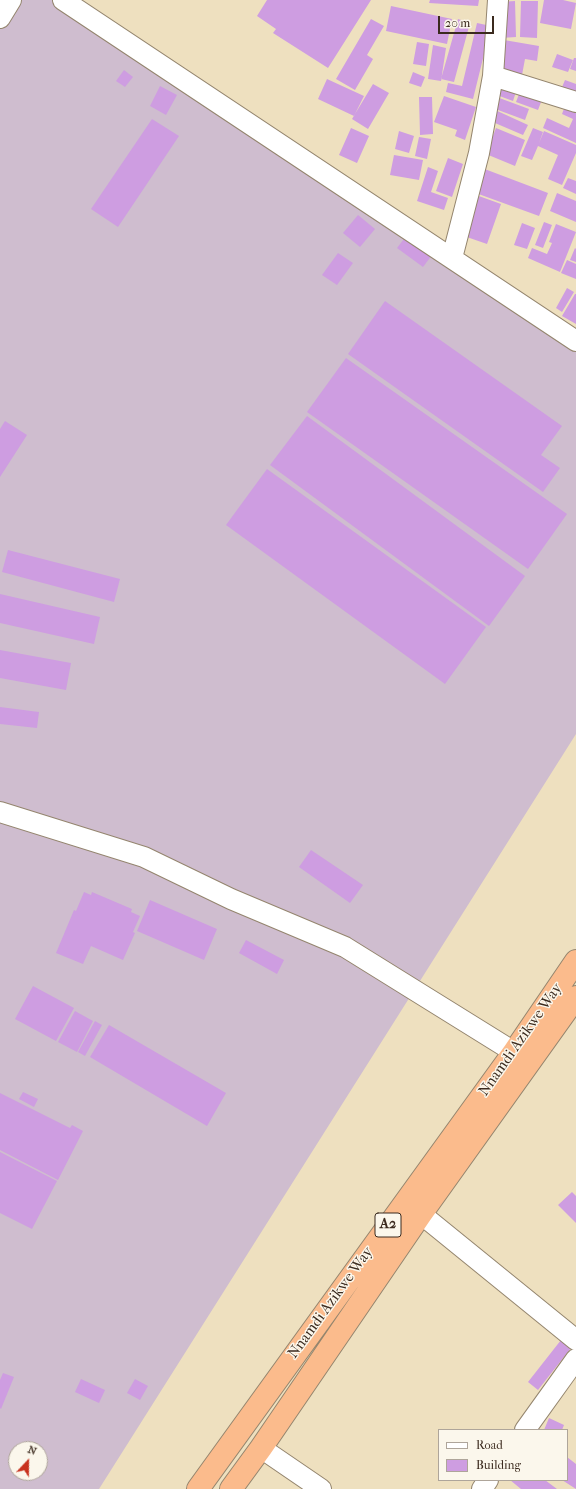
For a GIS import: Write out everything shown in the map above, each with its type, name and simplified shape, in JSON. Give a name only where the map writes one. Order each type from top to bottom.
[{"type":"highway","name":"Nnamdi Azikwe Way","points":[[198,1489],[514,1052],[576,961]]},
{"type":"highway","name":"Nnamdi Azikwe Way","points":[[231,1489],[261,1448],[421,1214],[576,997]]},
{"type":"street","points":[[0,18],[11,0]]},
{"type":"street","points":[[63,0],[576,341]]},
{"type":"street","points":[[452,258],[479,153],[493,76],[498,0]]},
{"type":"street","points":[[493,76],[576,102]]},
{"type":"street","points":[[0,812],[144,857],[231,899],[345,947],[514,1052]]},
{"type":"street","points":[[421,1214],[576,1340]]},
{"type":"street","points":[[526,1429],[576,1359]]},
{"type":"street","points":[[261,1448],[321,1489]]},
{"type":"shaded area","points":[[0,0],[59,0],[576,348],[576,734],[99,1489],[0,1489]]},
{"type":"building","points":[[267,0],[371,0],[328,68],[273,33],[276,29],[257,16]]},
{"type":"building","points":[[430,0],[479,0],[478,6],[429,3]]},
{"type":"building","points":[[544,0],[563,0],[576,3],[571,29],[540,23]]},
{"type":"building","points":[[515,1],[516,37],[501,38],[500,2]]},
{"type":"building","points":[[521,1],[538,1],[537,38],[520,37]]},
{"type":"building","points":[[391,6],[452,19],[447,44],[386,31]]},
{"type":"building","points":[[371,19],[384,26],[367,55],[373,59],[355,90],[336,79]]},
{"type":"building","points":[[458,19],[470,23],[454,82],[441,79]]},
{"type":"building","points":[[477,23],[491,26],[473,99],[446,92],[448,83],[462,86]]},
{"type":"building","points":[[504,40],[539,46],[537,61],[525,59],[522,75],[499,72]]},
{"type":"building","points":[[417,42],[429,44],[426,66],[413,64]]},
{"type":"building","points":[[433,45],[446,48],[441,81],[428,79]]},
{"type":"building","points":[[557,54],[573,60],[568,72],[552,67]]},
{"type":"building","points":[[574,58],[576,58],[576,71],[570,69]]},
{"type":"building","points":[[124,70],[133,77],[125,87],[116,81]]},
{"type":"building","points":[[413,72],[425,77],[421,87],[409,83]]},
{"type":"building","points":[[327,79],[364,96],[354,116],[318,99]]},
{"type":"building","points":[[565,80],[576,84],[576,97],[560,92]]},
{"type":"building","points":[[498,82],[517,89],[513,101],[494,94]]},
{"type":"building","points":[[373,84],[389,93],[368,129],[352,119]]},
{"type":"building","points":[[160,86],[177,95],[166,115],[150,106]]},
{"type":"building","points":[[521,89],[543,97],[538,110],[516,102]]},
{"type":"building","points":[[444,96],[476,107],[465,140],[455,136],[457,130],[434,122]]},
{"type":"building","points":[[494,96],[529,109],[525,120],[490,107]]},
{"type":"building","points":[[419,97],[432,97],[433,134],[420,135]]},
{"type":"building","points":[[565,106],[576,111],[576,143],[543,128],[547,118],[569,128],[573,119],[562,114]]},
{"type":"building","points":[[493,109],[528,125],[523,135],[488,120]]},
{"type":"building","points":[[152,119],[179,136],[118,227],[91,209]]},
{"type":"building","points":[[351,128],[369,136],[357,163],[339,155]]},
{"type":"building","points":[[496,128],[525,140],[515,166],[486,154]]},
{"type":"building","points":[[533,128],[543,132],[539,143],[544,131],[576,145],[576,153],[562,185],[548,179],[558,155],[538,146],[532,160],[521,156]]},
{"type":"building","points":[[399,131],[414,136],[409,153],[395,149]]},
{"type":"building","points":[[419,137],[431,139],[427,159],[415,156]]},
{"type":"building","points":[[394,155],[423,160],[419,180],[390,175]]},
{"type":"building","points":[[448,158],[463,164],[452,197],[436,191]]},
{"type":"building","points":[[428,167],[438,171],[431,192],[448,198],[444,210],[417,201]]},
{"type":"building","points":[[482,168],[548,193],[539,216],[473,192]]},
{"type":"building","points":[[568,178],[576,181],[576,194],[563,188]]},
{"type":"building","points":[[557,193],[576,201],[576,222],[550,211]]},
{"type":"building","points":[[476,195],[501,204],[487,244],[461,235]]},
{"type":"building","points":[[358,215],[375,229],[360,247],[343,233]]},
{"type":"building","points":[[544,222],[552,225],[543,248],[535,245]]},
{"type":"building","points":[[522,223],[535,228],[527,249],[514,245]]},
{"type":"building","points":[[556,224],[576,232],[560,272],[528,258],[532,248],[547,254],[552,243],[549,242]]},
{"type":"building","points":[[407,235],[432,255],[423,267],[397,248]]},
{"type":"building","points":[[575,248],[576,249],[576,262],[570,260]]},
{"type":"building","points":[[338,253],[353,263],[337,285],[322,275]]},
{"type":"building","points":[[567,260],[576,264],[576,279],[561,273]]},
{"type":"building","points":[[567,288],[574,292],[562,312],[556,308]]},
{"type":"building","points":[[576,294],[576,324],[562,316]]},
{"type":"building","points":[[385,301],[562,426],[541,455],[560,468],[543,492],[348,354]]},
{"type":"building","points":[[346,358],[567,514],[528,569],[307,412]]},
{"type":"building","points":[[307,416],[525,576],[489,626],[270,465]]},
{"type":"building","points":[[5,421],[27,435],[0,477],[0,429]]},
{"type":"building","points":[[267,469],[486,627],[445,684],[226,525]]},
{"type":"building","points":[[8,550],[120,579],[114,602],[2,572]]},
{"type":"building","points":[[0,594],[100,617],[94,644],[0,623]]},
{"type":"building","points":[[0,650],[71,663],[66,690],[0,678]]},
{"type":"building","points":[[0,707],[39,712],[37,728],[0,724]]},
{"type":"building","points":[[311,850],[363,885],[350,903],[299,867]]},
{"type":"building","points":[[84,892],[91,895],[92,892],[132,909],[131,912],[140,916],[133,932],[135,933],[123,960],[91,946],[83,964],[56,953],[74,910],[76,911]]},
{"type":"building","points":[[150,900],[217,929],[204,960],[137,931]]},
{"type":"building","points":[[246,940],[284,960],[277,974],[239,953]]},
{"type":"building","points":[[33,986],[74,1008],[56,1041],[15,1019]]},
{"type":"building","points":[[75,1011],[93,1021],[77,1052],[58,1042]]},
{"type":"building","points":[[95,1021],[102,1025],[85,1056],[78,1052]]},
{"type":"building","points":[[109,1025],[226,1093],[207,1126],[90,1057]]},
{"type":"building","points":[[23,1092],[38,1099],[34,1107],[19,1099]]},
{"type":"building","points":[[0,1093],[70,1128],[72,1125],[83,1131],[58,1180],[0,1150]]},
{"type":"building","points":[[0,1152],[57,1181],[32,1229],[0,1213]]},
{"type":"building","points":[[572,1192],[576,1196],[576,1223],[558,1205]]},
{"type":"building","points":[[561,1340],[571,1348],[538,1390],[528,1382]]},
{"type":"building","points":[[3,1373],[14,1377],[1,1409],[0,1380]]},
{"type":"building","points":[[81,1379],[105,1390],[99,1403],[75,1392]]},
{"type":"building","points":[[135,1379],[148,1386],[140,1400],[127,1393]]},
{"type":"building","points":[[549,1418],[564,1425],[562,1429],[544,1429]]},
{"type":"building","points":[[568,1458],[576,1464],[576,1489],[564,1481],[568,1481]]},
{"type":"building","points":[[511,1481],[546,1481],[557,1489],[521,1489]]}]
